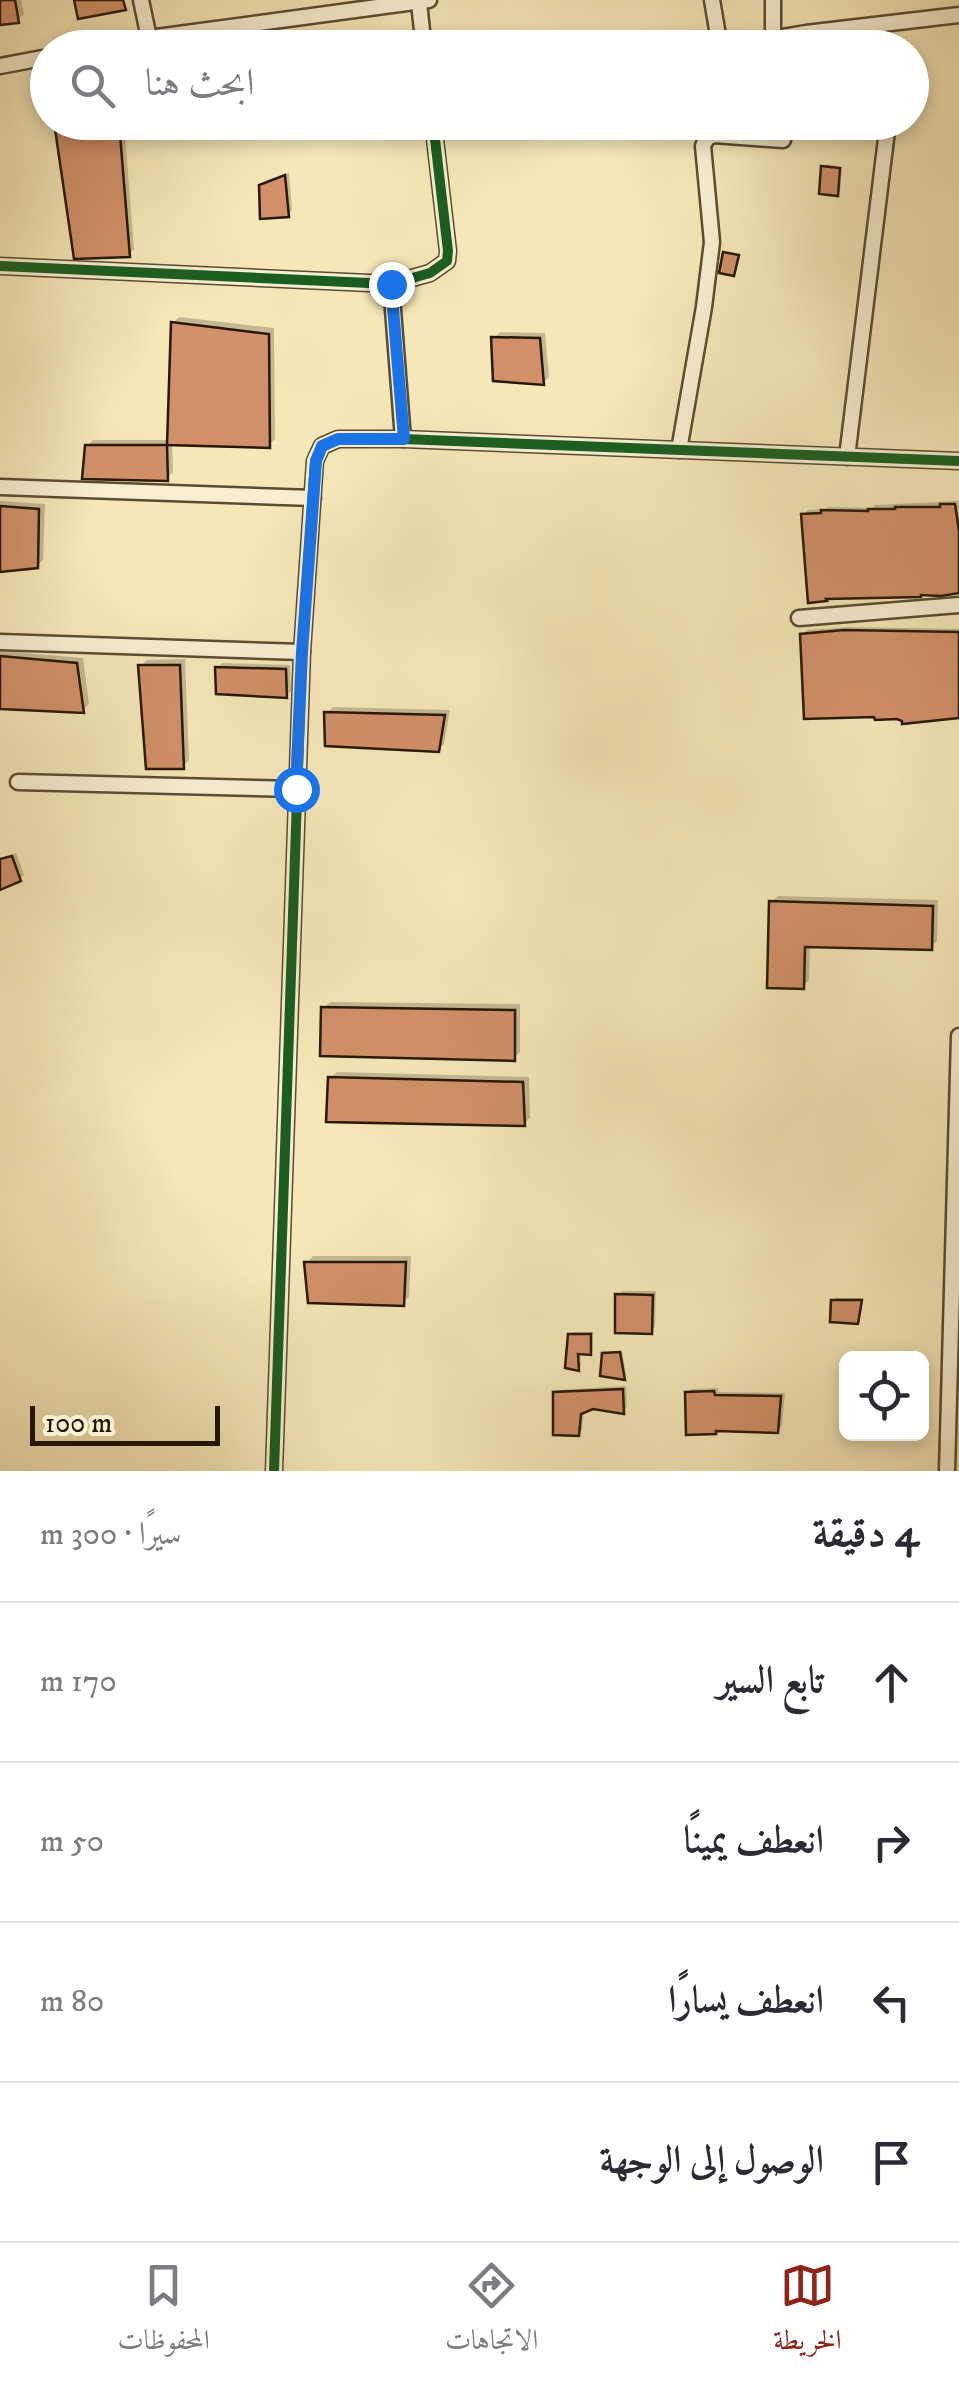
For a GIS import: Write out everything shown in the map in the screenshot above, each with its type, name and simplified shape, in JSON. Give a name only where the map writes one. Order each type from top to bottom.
[{"type":"street","points":[[141,0],[147,30]]},
{"type":"street","points":[[304,0],[310,16]]},
{"type":"street","points":[[712,0],[716,30]]},
{"type":"street","points":[[772,30],[773,0]]},
{"type":"street","points":[[941,0],[942,17]]},
{"type":"street","points":[[208,30],[424,1],[424,30]]},
{"type":"street","points":[[837,30],[959,15]]},
{"type":"street","points":[[0,66],[30,60]]},
{"type":"street","points":[[0,266],[391,284],[430,273],[447,261],[448,252],[435,140]]},
{"type":"street","points":[[680,450],[712,242],[705,140]]},
{"type":"street","points":[[846,456],[887,140]]},
{"type":"street","points":[[391,284],[404,439]]},
{"type":"street","points":[[274,1471],[302,652],[319,452],[328,442],[338,439],[404,439],[959,461]]},
{"type":"street","points":[[0,487],[313,498]]},
{"type":"street","points":[[799,618],[959,605]]},
{"type":"street","points":[[0,642],[302,652]]},
{"type":"street","points":[[18,782],[296,789]]},
{"type":"street","points":[[947,1471],[959,1036]]},
{"type":"building","points":[[0,0],[15,0],[19,23],[0,25]]},
{"type":"building","points":[[74,0],[123,0],[126,10],[78,19]]},
{"type":"building","points":[[57,140],[120,140],[130,257],[74,259]]},
{"type":"building","points":[[821,166],[840,168],[838,196],[819,194]]},
{"type":"building","points":[[285,175],[289,217],[260,219],[259,185]]},
{"type":"building","points":[[723,252],[739,255],[734,276],[719,273]]},
{"type":"building","points":[[171,322],[269,334],[270,448],[167,445]]},
{"type":"building","points":[[491,337],[540,338],[544,385],[493,381]]},
{"type":"building","points":[[85,445],[167,445],[168,481],[82,479]]},
{"type":"building","points":[[955,504],[959,593],[808,603],[801,514]]},
{"type":"building","points":[[0,506],[39,509],[38,568],[0,572]]},
{"type":"building","points":[[844,630],[959,632],[959,718],[902,724],[897,719],[874,717],[804,719],[800,634]]},
{"type":"building","points":[[0,656],[77,663],[84,713],[0,709]]},
{"type":"building","points":[[138,665],[180,665],[184,769],[146,769]]},
{"type":"building","points":[[215,667],[286,669],[287,698],[216,694]]},
{"type":"building","points":[[324,712],[445,715],[439,752],[325,746]]},
{"type":"building","points":[[12,856],[21,881],[0,890],[0,859]]},
{"type":"building","points":[[769,901],[933,906],[932,950],[805,947],[804,989],[767,988]]},
{"type":"building","points":[[321,1007],[515,1010],[515,1061],[320,1056]]},
{"type":"building","points":[[328,1077],[523,1082],[525,1126],[326,1122]]},
{"type":"building","points":[[304,1262],[406,1262],[404,1306],[308,1303]]},
{"type":"building","points":[[615,1294],[653,1295],[652,1334],[615,1333]]},
{"type":"building","points":[[831,1300],[862,1300],[858,1324],[830,1322]]},
{"type":"building","points":[[568,1334],[591,1334],[591,1355],[578,1354],[579,1371],[565,1368]]},
{"type":"building","points":[[620,1352],[625,1380],[600,1376],[602,1353]]},
{"type":"building","points":[[623,1389],[624,1414],[593,1409],[581,1414],[579,1436],[553,1435],[553,1392]]},
{"type":"building","points":[[714,1391],[715,1395],[781,1396],[778,1433],[716,1431],[686,1435],[685,1392]]},
{"type":"cycle path","points":[[0,266],[391,284],[430,273],[447,261],[448,251],[435,140]]},
{"type":"cycle path","points":[[274,1471],[302,652],[315,461],[322,446],[338,439],[403,439],[959,461]]},
{"type":"route","points":[[296,789],[316,461],[322,446],[338,439],[404,439],[391,284]]}]
